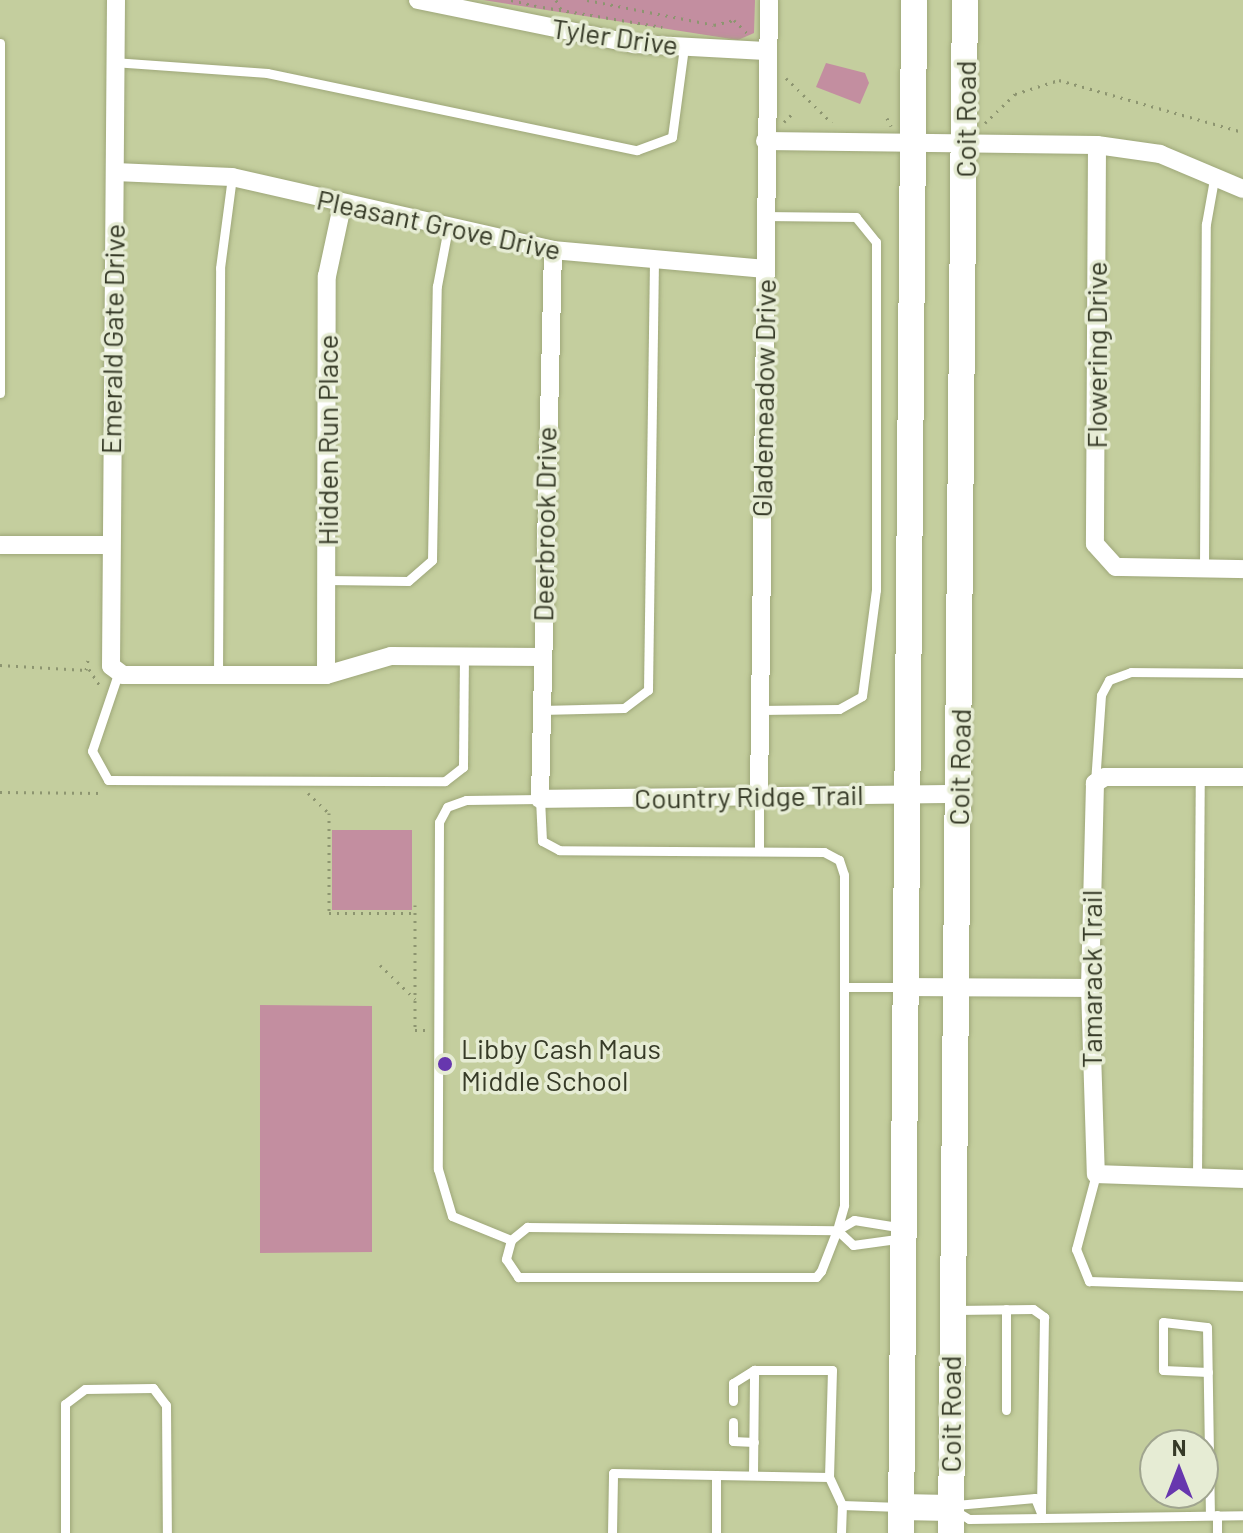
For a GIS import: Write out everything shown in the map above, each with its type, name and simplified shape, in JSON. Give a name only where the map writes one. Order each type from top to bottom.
[{"type":"main road","name":"Coit Road","points":[[901,1533],[914,0]]},
{"type":"main road","name":"Coit Road","points":[[950,1521],[950,1234],[973,137],[965,0]]},
{"type":"main road","points":[[904,1233],[950,1234]]},
{"type":"main road","points":[[901,1507],[950,1521]]},
{"type":"street","name":"Emerald Gate Drive","points":[[116,0],[106,656],[118,674]]},
{"type":"street","name":"Tyler Drive","points":[[418,0],[684,47],[766,51]]},
{"type":"street","name":"Glademeadow Drive","points":[[759,796],[763,216],[769,0]]},
{"type":"street","points":[[765,141],[913,144],[973,137],[1097,145],[1160,154],[1243,189]]},
{"type":"street","name":"Flowering Drive","points":[[1097,145],[1095,544],[1105,562],[1204,568]]},
{"type":"street","name":"Pleasant Grove Drive","points":[[115,172],[232,177],[342,206],[553,250],[654,263],[765,269]]},
{"type":"street","name":"Hidden Run Place","points":[[326,675],[327,276],[342,206]]},
{"type":"street","name":"Deerbrook Drive","points":[[540,799],[553,250]]},
{"type":"street","points":[[0,545],[110,545]]},
{"type":"street","points":[[1204,568],[1243,569]]},
{"type":"street","points":[[118,674],[326,675],[391,656],[542,657]]},
{"type":"street","points":[[1095,783],[1105,777],[1243,777]]},
{"type":"street","name":"Tamarack Trail","points":[[1095,783],[1090,988],[1096,1174]]},
{"type":"street","name":"Country Ridge Trail","points":[[540,799],[959,794]]},
{"type":"street","points":[[906,987],[1090,988]]},
{"type":"street","points":[[1096,1174],[1243,1179]]},
{"type":"lane","points":[[0,43],[0,393]]},
{"type":"lane","points":[[114,62],[267,73],[637,150],[672,137],[684,47]]},
{"type":"lane","points":[[218,676],[220,268],[232,177]]},
{"type":"lane","points":[[1204,568],[1206,224],[1214,179]]},
{"type":"lane","points":[[760,710],[839,709],[862,696],[876,590],[876,242],[856,217],[763,216]]},
{"type":"lane","points":[[326,580],[408,581],[432,560],[437,286],[448,228]]},
{"type":"lane","points":[[541,710],[624,708],[648,690],[654,263]]},
{"type":"lane","points":[[118,674],[92,751],[108,780],[445,781],[463,767],[464,656]]},
{"type":"lane","points":[[1095,783],[1101,695],[1109,680],[1131,672],[1243,673]]},
{"type":"lane","points":[[1197,1178],[1200,777]]},
{"type":"lane","points":[[759,796],[759,851]]},
{"type":"lane","points":[[511,1240],[452,1216],[438,1169],[439,820],[459,801],[540,799],[542,841],[559,850],[824,852],[839,860],[846,987],[844,1205],[837,1230],[821,1271],[808,1279],[518,1277],[506,1259],[511,1240],[527,1227],[837,1230],[854,1220],[891,1220],[904,1233],[890,1245],[853,1245],[837,1230]]},
{"type":"lane","points":[[846,987],[906,987]]},
{"type":"lane","points":[[1096,1174],[1076,1249],[1089,1281],[1243,1286]]},
{"type":"lane","points":[[1006,1309],[1006,1410]]},
{"type":"lane","points":[[950,1310],[1033,1309],[1048,1328],[1041,1513]]},
{"type":"lane","points":[[1208,1372],[1163,1370],[1163,1322],[1207,1327],[1213,1515],[1217,1533]]},
{"type":"lane","points":[[753,1474],[754,1370]]},
{"type":"lane","points":[[733,1401],[733,1383],[754,1370],[832,1370],[829,1477],[842,1505],[841,1533]]},
{"type":"lane","points":[[65,1533],[65,1404],[85,1389],[153,1388],[166,1405],[167,1533]]},
{"type":"lane","points":[[733,1422],[733,1441],[754,1442]]},
{"type":"lane","points":[[612,1533],[613,1473],[829,1477]]},
{"type":"lane","points":[[716,1475],[716,1533]]},
{"type":"lane","points":[[950,1521],[967,1500],[1035,1498],[1041,1513]]},
{"type":"lane","points":[[842,1505],[901,1507]]},
{"type":"lane","points":[[950,1521],[1013,1519],[1041,1513],[1243,1515]]},
{"type":"lane","points":[[1013,1519],[1013,1533]]},
{"type":"path","points":[[511,0],[668,28]]},
{"type":"path","points":[[556,0],[562,11]]},
{"type":"path","points":[[587,0],[714,25],[734,20],[744,30],[739,33]]},
{"type":"path","points":[[697,31],[725,33]]},
{"type":"path","points":[[783,76],[832,123]]},
{"type":"path","points":[[973,137],[1015,94],[1059,80],[1243,132]]},
{"type":"path","points":[[779,127],[793,113]]},
{"type":"path","points":[[887,118],[891,126]]},
{"type":"path","points":[[88,660],[89,669],[111,692]]},
{"type":"path","points":[[0,665],[89,669]]},
{"type":"path","points":[[0,792],[108,793]]},
{"type":"path","points":[[294,793],[310,793],[329,813],[329,913],[415,913]]},
{"type":"path","points":[[415,905],[415,1030]]},
{"type":"path","points":[[380,965],[415,999]]},
{"type":"path","points":[[415,1016],[429,1016]]},
{"type":"shaded area","points":[[483,0],[755,0],[754,33],[738,40]]},
{"type":"shaded area","points":[[826,63],[865,73],[869,83],[860,104],[816,87]]},
{"type":"shaded area","points":[[332,830],[412,830],[412,910],[332,910]]},
{"type":"shaded area","points":[[260,1005],[372,1006],[372,1252],[260,1253]]},
{"type":"place","name":"Libby Cash Maus Middle School","points":[[445,1064]]}]
